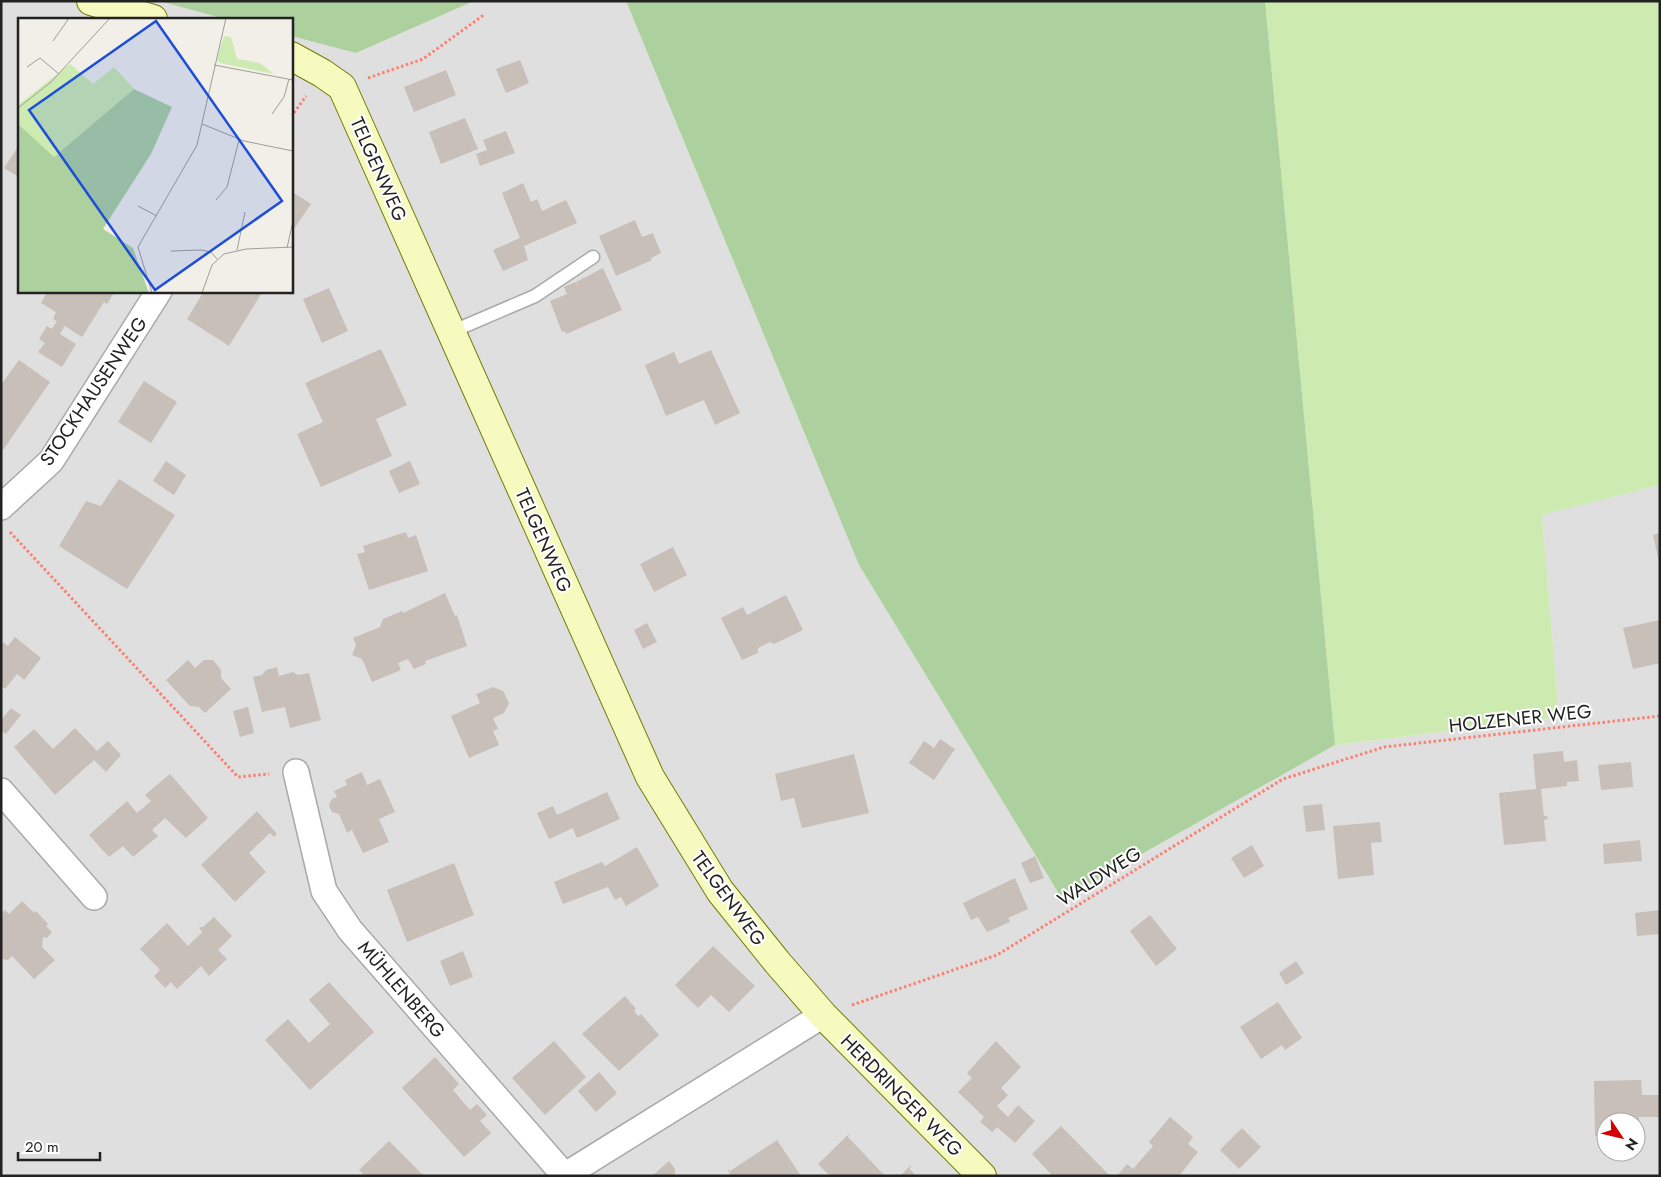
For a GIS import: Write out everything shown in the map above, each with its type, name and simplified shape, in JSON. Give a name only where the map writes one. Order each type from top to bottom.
[{"type":"main road","points":[[91,1],[150,18]]},
{"type":"main road","points":[[292,57],[322,73],[342,87]]},
{"type":"main road","name":"TELGENWEG","points":[[342,87],[650,777],[720,891],[777,962],[823,1015]]},
{"type":"main road","name":"HERDRINGER WEG","points":[[823,1015],[982,1176]]},
{"type":"street","name":"STOCKHAUSENWEG","points":[[5,518],[51,461],[158,292]]},
{"type":"street","name":"MÜHLENBERG","points":[[296,772],[324,891],[350,930],[565,1176],[823,1015]]},
{"type":"street","points":[[1,791],[94,897]]},
{"type":"lane","points":[[451,332],[535,296],[593,257]]},
{"type":"path","points":[[342,87],[423,59],[485,14]]},
{"type":"path","points":[[5,518],[238,777],[296,772]]},
{"type":"path","name":"HOLZENER WEG","points":[[1384,747],[1660,716]]},
{"type":"path","name":"WALDWEG","points":[[823,1015],[997,955],[1283,779],[1384,747]]},
{"type":"shaded area","points":[[1,1],[159,1],[221,18],[18,18],[18,292],[292,292],[292,36],[356,53],[474,1],[626,1],[859,565],[1062,899],[1335,745],[1559,717],[1542,514],[1660,485],[1660,1176],[1,1176]]},
{"type":"green space","points":[[159,1],[474,1],[356,53],[292,36],[292,18],[221,18]]},
{"type":"green space","points":[[626,1],[1265,1],[1335,745],[1062,899],[859,565]]},
{"type":"green space","points":[[1265,1],[1660,1],[1660,485],[1542,515],[1559,717],[1335,745]]},
{"type":"building","points":[[520,60],[529,83],[506,93],[496,69]]},
{"type":"building","points":[[446,70],[456,95],[414,112],[404,87]]},
{"type":"building","points":[[465,118],[478,149],[441,164],[429,132]]},
{"type":"building","points":[[506,131],[515,153],[480,166],[476,154],[487,150],[483,140]]},
{"type":"building","points":[[18,147],[18,176],[4,168]]},
{"type":"building","points":[[523,183],[531,202],[537,199],[542,211],[566,200],[577,223],[524,246],[528,260],[503,271],[493,250],[520,238],[502,193]]},
{"type":"building","points":[[292,192],[311,204],[294,229],[292,228]]},
{"type":"building","points":[[635,220],[642,237],[653,233],[661,253],[651,258],[652,260],[616,276],[599,236]]},
{"type":"building","points":[[603,268],[622,310],[566,334],[564,331],[562,332],[550,301],[567,294],[564,287],[575,282],[579,288],[576,282]]},
{"type":"building","points":[[329,288],[348,331],[322,343],[303,299]]},
{"type":"building","points":[[47,292],[114,292],[107,304],[104,302],[82,337],[65,326],[60,334],[76,344],[62,367],[38,352],[45,343],[39,339],[47,326],[52,329],[57,321],[53,319],[56,312],[41,303]]},
{"type":"building","points":[[203,292],[262,292],[229,346],[187,319]]},
{"type":"building","points":[[381,349],[407,405],[376,419],[392,456],[321,487],[297,434],[323,422],[305,383]]},
{"type":"building","points":[[711,350],[740,413],[715,425],[704,400],[666,416],[645,365],[674,352],[679,364]]},
{"type":"building","points":[[19,360],[50,382],[3,450],[1,449],[1,385]]},
{"type":"building","points":[[144,381],[177,402],[151,443],[118,422]]},
{"type":"building","points":[[166,461],[186,475],[174,495],[153,481]]},
{"type":"building","points":[[410,461],[420,484],[399,493],[389,471]]},
{"type":"building","points":[[119,479],[175,515],[127,589],[59,546],[86,501],[101,506]]},
{"type":"building","points":[[406,532],[408,538],[416,535],[428,571],[369,590],[357,554],[365,552],[363,546]]},
{"type":"building","points":[[1660,533],[1660,562],[1659,562],[1653,535]]},
{"type":"building","points":[[673,547],[687,575],[654,592],[640,564]]},
{"type":"building","points":[[445,593],[455,616],[457,615],[467,646],[425,661],[426,664],[414,669],[408,659],[398,663],[401,670],[372,682],[362,659],[352,655],[356,645],[353,638],[380,627],[383,619],[402,611],[403,613]]},
{"type":"building","points":[[786,595],[803,630],[774,644],[770,642],[758,648],[758,653],[742,660],[721,618],[743,607],[747,615]]},
{"type":"building","points":[[1660,620],[1660,663],[1633,669],[1623,628]]},
{"type":"building","points":[[647,623],[657,642],[643,649],[634,630]]},
{"type":"building","points":[[15,637],[41,658],[24,680],[17,674],[5,689],[1,686],[1,641],[8,646]]},
{"type":"building","points":[[188,660],[195,668],[204,660],[213,660],[221,670],[221,678],[231,689],[205,713],[199,707],[190,706],[166,680]]},
{"type":"building","points":[[277,667],[279,676],[293,672],[298,675],[309,673],[321,720],[290,728],[285,707],[262,712],[253,677],[262,675],[266,670]]},
{"type":"building","points":[[493,687],[503,691],[509,703],[504,713],[493,718],[498,729],[493,731],[499,745],[469,758],[451,716],[480,703],[476,694]]},
{"type":"building","points":[[248,707],[254,733],[240,737],[233,711]]},
{"type":"building","points":[[11,708],[21,715],[6,734],[1,731],[1,720]]},
{"type":"building","points":[[75,728],[97,751],[108,741],[121,755],[106,772],[94,760],[55,795],[14,747],[34,729],[53,749]]},
{"type":"building","points":[[940,739],[955,749],[934,780],[909,763],[924,741],[934,748]]},
{"type":"building","points":[[1563,751],[1564,762],[1577,760],[1579,781],[1567,782],[1567,786],[1541,789],[1544,816],[1547,816],[1548,819],[1544,820],[1546,841],[1504,845],[1499,793],[1536,789],[1533,754]]},
{"type":"building","points":[[854,754],[869,813],[802,828],[794,798],[781,801],[775,774]]},
{"type":"building","points":[[1631,762],[1633,787],[1601,790],[1598,765]]},
{"type":"building","points":[[362,772],[367,785],[380,779],[395,812],[379,819],[389,842],[363,853],[352,830],[347,833],[339,814],[332,812],[329,805],[332,799],[337,797],[334,791],[347,785],[345,780]]},
{"type":"building","points":[[170,774],[208,818],[186,838],[165,818],[152,830],[158,836],[133,857],[123,846],[109,857],[89,835],[127,801],[137,813],[151,801],[145,795]]},
{"type":"building","points":[[607,792],[620,819],[577,838],[573,828],[549,839],[537,813],[553,806],[557,815]]},
{"type":"building","points":[[1322,804],[1325,830],[1306,832],[1303,806]]},
{"type":"building","points":[[257,811],[277,834],[274,837],[270,833],[249,853],[266,872],[235,902],[201,865]]},
{"type":"building","points":[[1380,822],[1382,842],[1371,843],[1374,875],[1338,879],[1333,826]]},
{"type":"building","points":[[1640,840],[1642,861],[1604,864],[1603,844]]},
{"type":"building","points":[[1252,845],[1264,866],[1244,878],[1231,858]]},
{"type":"building","points":[[637,847],[659,886],[626,906],[621,897],[615,900],[608,887],[563,904],[554,882],[602,862],[605,866]]},
{"type":"building","points":[[1035,856],[1044,878],[1030,883],[1021,863]]},
{"type":"building","points":[[454,863],[474,915],[407,942],[387,890]]},
{"type":"building","points":[[1015,878],[1028,909],[1008,918],[1010,922],[987,932],[978,917],[971,920],[963,903]]},
{"type":"building","points":[[22,901],[34,913],[36,911],[48,924],[46,926],[52,932],[47,938],[43,937],[42,947],[55,960],[34,979],[12,956],[8,960],[1,959],[1,914],[5,910],[9,914]]},
{"type":"building","points":[[1660,910],[1660,934],[1637,936],[1635,913]]},
{"type":"building","points":[[1150,915],[1177,949],[1156,966],[1130,931]]},
{"type":"building","points":[[214,917],[232,936],[218,950],[227,959],[209,976],[201,966],[177,989],[171,982],[165,988],[154,976],[160,970],[140,949],[167,923],[188,946],[202,932],[199,927],[203,927]]},
{"type":"building","points":[[713,946],[755,986],[729,1012],[711,995],[698,1008],[675,985]]},
{"type":"building","points":[[463,951],[473,977],[450,986],[440,961]]},
{"type":"building","points":[[1296,961],[1304,973],[1286,985],[1279,973]]},
{"type":"building","points":[[329,982],[374,1032],[310,1090],[265,1040],[288,1019],[309,1043],[330,1024],[309,1000]]},
{"type":"building","points":[[625,996],[636,1009],[634,1011],[638,1016],[641,1014],[659,1035],[619,1071],[582,1034]]},
{"type":"building","points":[[1278,1002],[1302,1038],[1285,1050],[1282,1045],[1261,1059],[1240,1027]]},
{"type":"building","points":[[554,1041],[586,1077],[545,1115],[512,1078]]},
{"type":"building","points":[[996,1041],[1021,1067],[1001,1088],[1008,1095],[997,1106],[1008,1117],[1018,1105],[1035,1121],[1015,1143],[997,1127],[992,1132],[980,1122],[984,1117],[958,1092],[972,1078],[967,1073]]},
{"type":"building","points":[[435,1057],[459,1084],[453,1090],[470,1110],[477,1104],[487,1115],[480,1121],[491,1133],[464,1157],[402,1088]]},
{"type":"building","points":[[599,1072],[617,1093],[596,1112],[578,1091]]},
{"type":"building","points":[[1641,1080],[1642,1095],[1660,1095],[1660,1117],[1646,1117],[1646,1112],[1596,1112],[1595,1136],[1594,1081]]},
{"type":"building","points":[[1170,1117],[1193,1137],[1188,1144],[1198,1152],[1179,1176],[1117,1176],[1127,1164],[1133,1169],[1153,1146],[1149,1142]]},
{"type":"building","points":[[1061,1126],[1110,1176],[1053,1176],[1032,1154]]},
{"type":"building","points":[[1242,1128],[1261,1147],[1239,1169],[1220,1150]]},
{"type":"building","points":[[850,1133],[848,1137],[885,1176],[830,1176],[818,1164]]},
{"type":"building","points":[[777,1140],[801,1176],[731,1176],[727,1168],[730,1171]]},
{"type":"building","points":[[389,1141],[424,1176],[365,1176],[359,1170]]},
{"type":"building","points":[[669,1161],[675,1169],[675,1176],[652,1176]]},
{"type":"building","points":[[911,1165],[910,1169],[916,1176],[900,1176]]}]
